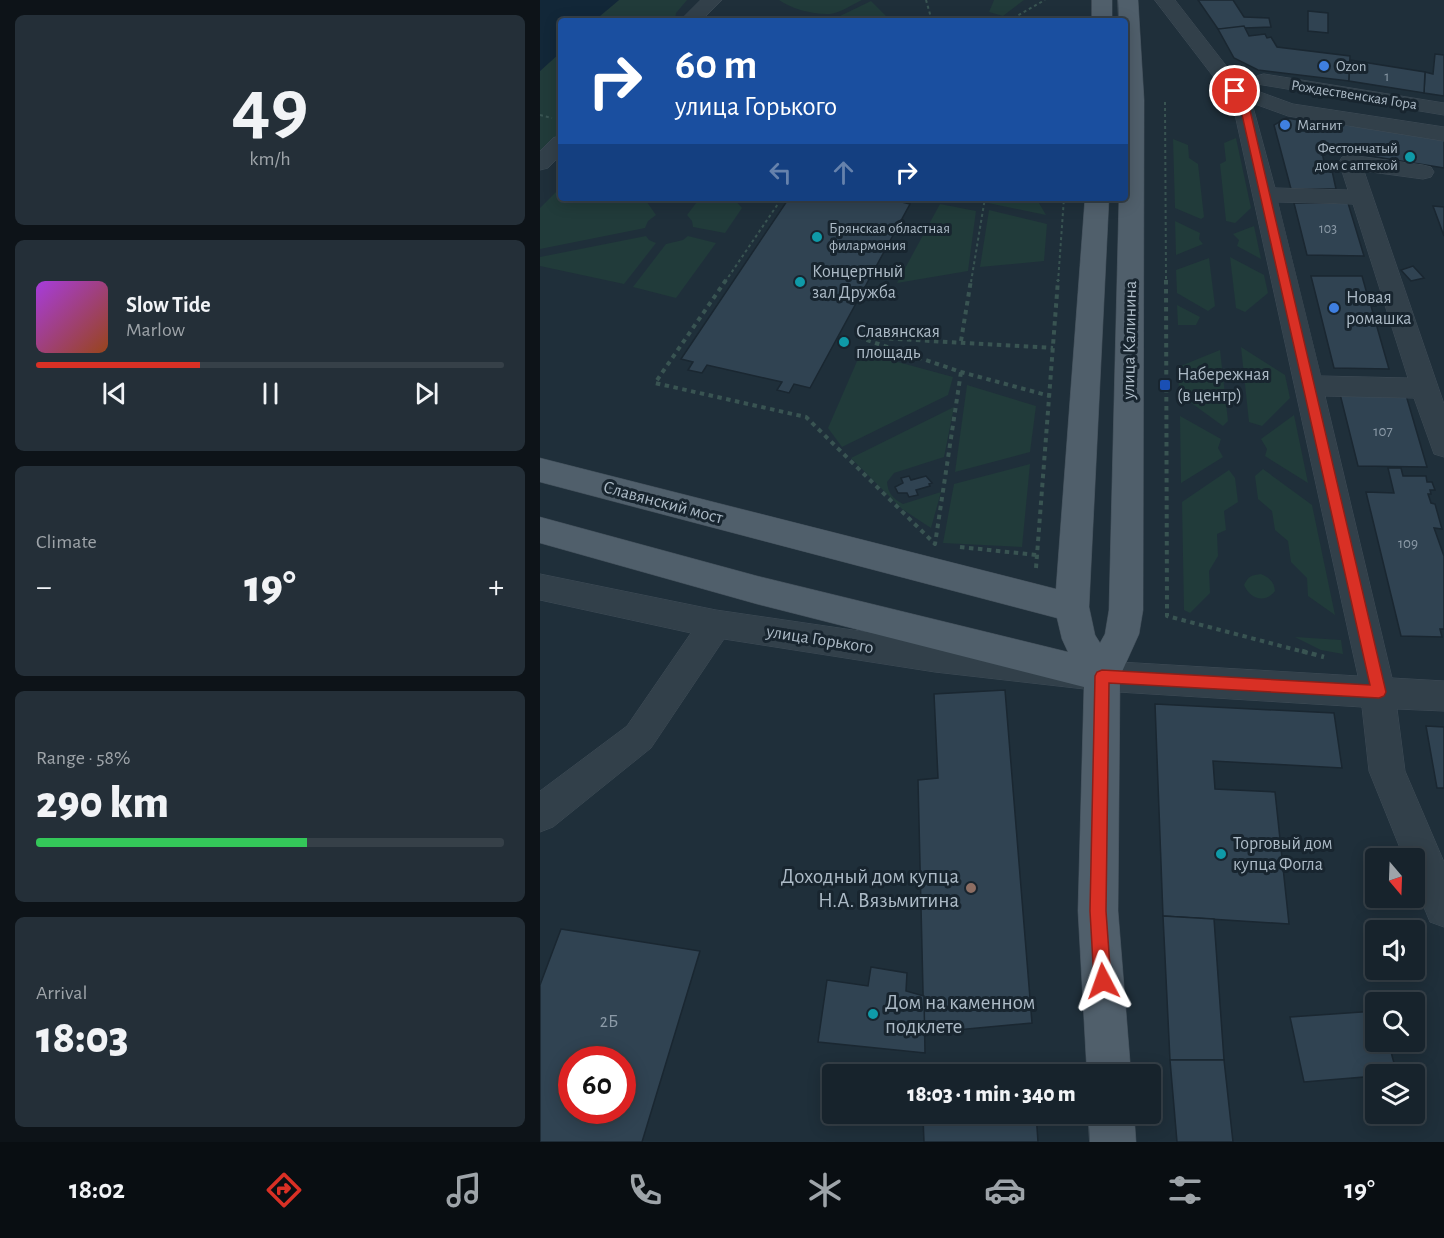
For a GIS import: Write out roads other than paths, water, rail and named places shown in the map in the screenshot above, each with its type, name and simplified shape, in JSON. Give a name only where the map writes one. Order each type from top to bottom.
[{"type":"main road","points":[[1102,0],[1102,18]]},
{"type":"main road","name":"улица Калинина","points":[[1108,1064],[1098,911],[1102,676],[1122,634],[1126,610],[1133,100],[1128,0]]},
{"type":"main road","points":[[1097,201],[1072,607],[1079,639],[1102,676]]},
{"type":"main road","name":"Славянский мост","points":[[540,470],[1072,607]]},
{"type":"main road","name":"улица Горького","points":[[540,530],[757,590],[1102,676]]},
{"type":"main road","points":[[1112,1124],[1113,1142]]},
{"type":"street","points":[[693,18],[712,0]]},
{"type":"street","points":[[1165,0],[1239,96],[1245,110],[1376,678],[1387,771],[1444,908]]},
{"type":"street","name":"Рождественская Гора","points":[[1264,80],[1444,109]]},
{"type":"street","points":[[1239,96],[1253,96],[1288,110],[1444,134]]},
{"type":"street","points":[[540,163],[558,146]]},
{"type":"street","points":[[1423,172],[1350,162],[1444,446]]},
{"type":"street","points":[[1265,195],[1362,197]]},
{"type":"street","points":[[1309,386],[1424,388]]},
{"type":"street","name":"улица Горького","points":[[540,587],[716,624],[935,657],[1102,676],[1376,678],[1444,696]]},
{"type":"street","points":[[540,814],[639,737],[716,624]]},
{"type":"water","points":[[540,0],[619,0],[598,18],[558,18],[558,55],[540,71]]},
{"type":"place","name":"Ozon","points":[[1324,66]]},
{"type":"place","name":"Магнит","points":[[1285,125]]},
{"type":"place","name":"Фестончатый дом с аптекой","points":[[1410,157]]},
{"type":"place","name":"Брянская областная филармония","points":[[817,237]]},
{"type":"place","name":"Концертный зал Дружба","points":[[800,282]]},
{"type":"place","name":"Новая ромашка","points":[[1334,308]]},
{"type":"place","name":"Славянская площадь","points":[[844,342]]},
{"type":"place","name":"Набережная (в центр)","points":[[1165,385]]},
{"type":"place","name":"Торговый дом купца Фогла","points":[[1221,854]]},
{"type":"place","name":"Доходный дом купца Н.А. Вязьмитина","points":[[971,888]]},
{"type":"place","name":"Дом на каменном подклете","points":[[873,1014]]}]
